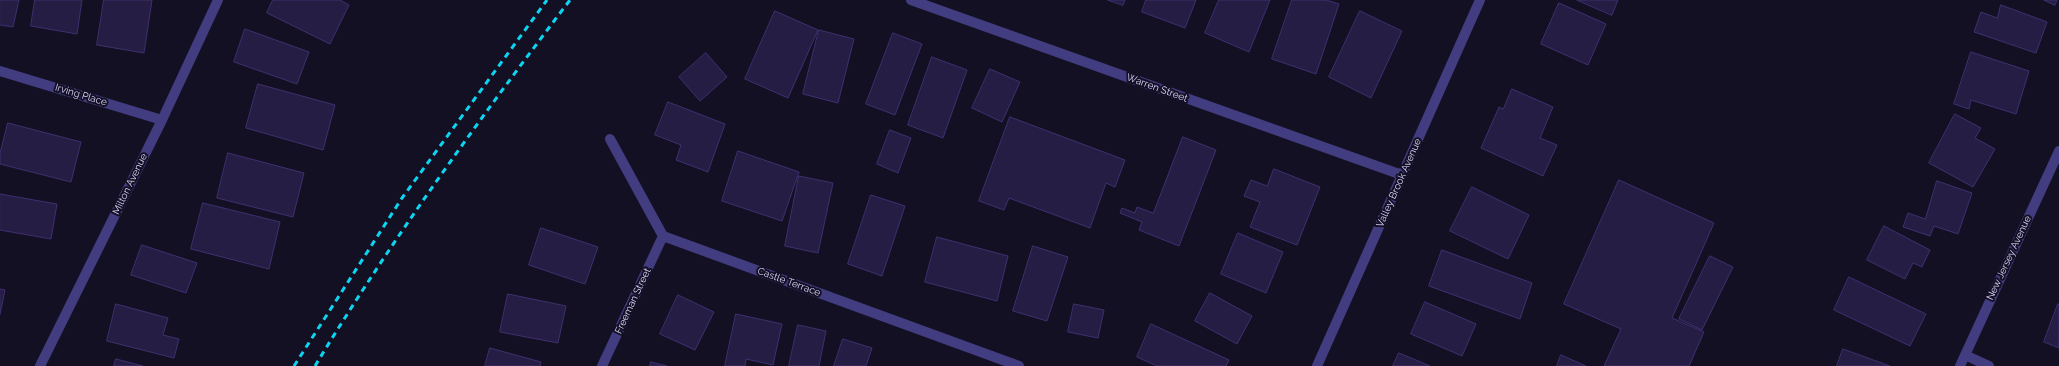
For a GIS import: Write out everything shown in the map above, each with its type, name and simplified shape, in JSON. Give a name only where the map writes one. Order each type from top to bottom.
[{"type":"street","name":"Milton Avenue","points":[[40,366],[162,120],[218,0]]},
{"type":"street","name":"Warren Street","points":[[911,0],[1402,175]]},
{"type":"street","name":"Valley Brook Avenue","points":[[1317,366],[1480,0]]},
{"type":"street","name":"Irving Place","points":[[0,71],[162,120]]},
{"type":"street","points":[[610,139],[664,236]]},
{"type":"street","name":"New Jersey Avenue","points":[[1960,366],[2059,151]]},
{"type":"street","name":"Freeman Street","points":[[602,366],[664,236]]},
{"type":"street","name":"Castle Terrace","points":[[664,236],[1019,366]]},
{"type":"street","points":[[1965,355],[1989,366]]},
{"type":"building","points":[[0,0],[19,0],[13,27],[0,25]]},
{"type":"building","points":[[35,0],[82,0],[77,34],[31,26]]},
{"type":"building","points":[[104,0],[152,0],[144,53],[97,45]]},
{"type":"building","points":[[273,0],[340,0],[349,5],[330,44],[267,13]]},
{"type":"building","points":[[1108,0],[1125,0],[1123,5]]},
{"type":"building","points":[[1146,0],[1196,0],[1185,28],[1142,12]]},
{"type":"building","points":[[1219,0],[1270,0],[1249,52],[1205,33]]},
{"type":"building","points":[[1292,0],[1326,0],[1339,4],[1316,74],[1272,59]]},
{"type":"building","points":[[1577,0],[1618,0],[1612,15]]},
{"type":"building","points":[[2044,0],[2057,0],[2055,5]]},
{"type":"building","points":[[1559,3],[1606,24],[1588,65],[1541,44]]},
{"type":"building","points":[[2001,5],[2047,22],[2036,53],[1974,32],[1981,12],[1997,18]]},
{"type":"building","points":[[775,11],[818,30],[788,98],[745,79]]},
{"type":"building","points":[[1360,11],[1402,31],[1371,98],[1329,77]]},
{"type":"building","points":[[245,29],[309,52],[297,84],[234,62]]},
{"type":"building","points":[[819,30],[854,39],[838,103],[803,94]]},
{"type":"building","points":[[893,33],[922,44],[895,115],[866,104]]},
{"type":"building","points":[[1971,52],[2029,71],[2016,114],[1971,100],[1969,109],[1954,104]]},
{"type":"building","points":[[706,53],[727,77],[700,101],[679,77]]},
{"type":"building","points":[[932,57],[967,70],[943,138],[908,125]]},
{"type":"building","points":[[990,69],[1020,82],[1002,122],[972,108]]},
{"type":"building","points":[[258,84],[335,105],[323,150],[246,128]]},
{"type":"building","points":[[1512,89],[1553,107],[1540,138],[1557,145],[1543,176],[1481,148],[1499,107],[1503,109]]},
{"type":"building","points":[[668,102],[725,124],[708,172],[676,160],[681,145],[655,135]]},
{"type":"building","points":[[1955,114],[1981,128],[1975,138],[1995,149],[1973,187],[1929,163]]},
{"type":"building","points":[[1010,117],[1125,160],[1115,187],[1106,183],[1090,228],[1009,198],[1004,210],[979,201]]},
{"type":"building","points":[[8,123],[81,142],[71,182],[0,164],[0,154]]},
{"type":"building","points":[[890,130],[911,138],[898,173],[877,164]]},
{"type":"building","points":[[1183,137],[1216,150],[1179,246],[1139,230],[1142,222],[1120,213],[1122,208],[1135,213],[1137,207],[1153,213]]},
{"type":"building","points":[[738,151],[799,172],[782,221],[722,201]]},
{"type":"building","points":[[228,153],[304,173],[293,217],[217,198]]},
{"type":"building","points":[[1274,169],[1320,187],[1297,245],[1250,227],[1260,202],[1244,196],[1251,180],[1267,186]]},
{"type":"building","points":[[799,176],[833,183],[818,253],[785,246]]},
{"type":"building","points":[[1619,180],[1714,223],[1672,318],[1704,332],[1689,366],[1604,366],[1621,329],[1564,304]]},
{"type":"building","points":[[1937,181],[1972,193],[1958,234],[1934,226],[1930,236],[1903,227],[1908,213],[1925,219]]},
{"type":"building","points":[[1472,187],[1529,215],[1508,259],[1450,231]]},
{"type":"building","points":[[0,194],[57,204],[51,239],[0,230]]},
{"type":"building","points":[[871,195],[905,206],[882,276],[848,264]]},
{"type":"building","points":[[203,203],[280,222],[269,269],[191,249]]},
{"type":"building","points":[[1884,226],[1930,250],[1922,267],[1913,263],[1905,279],[1867,260]]},
{"type":"building","points":[[541,228],[598,247],[585,284],[529,265]]},
{"type":"building","points":[[1238,233],[1283,252],[1266,293],[1221,274]]},
{"type":"building","points":[[937,237],[1008,256],[997,301],[925,282]]},
{"type":"building","points":[[142,245],[197,263],[186,293],[131,275]]},
{"type":"building","points":[[1033,246],[1068,257],[1047,321],[1013,311]]},
{"type":"building","points":[[1442,250],[1532,283],[1520,319],[1429,286]]},
{"type":"building","points":[[1710,256],[1733,267],[1702,330],[1679,319]]},
{"type":"building","points":[[1849,277],[1926,314],[1910,346],[1834,310]]},
{"type":"building","points":[[0,289],[5,290],[0,314]]},
{"type":"building","points":[[1210,293],[1252,316],[1237,344],[1195,321]]},
{"type":"building","points":[[508,294],[566,306],[558,343],[500,332]]},
{"type":"building","points":[[678,295],[714,312],[695,350],[660,334]]},
{"type":"building","points":[[1425,302],[1476,324],[1462,356],[1411,334]]},
{"type":"building","points":[[116,304],[168,318],[163,335],[179,339],[174,358],[107,341]]},
{"type":"building","points":[[1074,304],[1104,310],[1098,338],[1068,332]]},
{"type":"building","points":[[2059,304],[2059,348],[2044,342]]},
{"type":"building","points":[[736,314],[782,324],[773,365],[746,359],[745,366],[725,366]]},
{"type":"building","points":[[1151,324],[1229,360],[1226,366],[1157,366],[1137,357]]},
{"type":"building","points":[[798,325],[826,331],[819,366],[789,366]]},
{"type":"building","points":[[843,339],[872,348],[866,366],[834,366]]},
{"type":"building","points":[[490,348],[541,362],[540,366],[485,366]]},
{"type":"building","points":[[1843,349],[1890,366],[1837,366]]},
{"type":"building","points":[[1399,353],[1430,366],[1393,366]]},
{"type":"building","points":[[1561,355],[1586,366],[1557,366]]},
{"type":"building","points":[[116,359],[143,366],[114,366]]},
{"type":"building","points":[[651,362],[667,366],[650,366]]},
{"type":"railway","points":[[294,366],[402,198],[547,0]]},
{"type":"railway","points":[[315,366],[406,225],[470,134],[570,0]]}]
